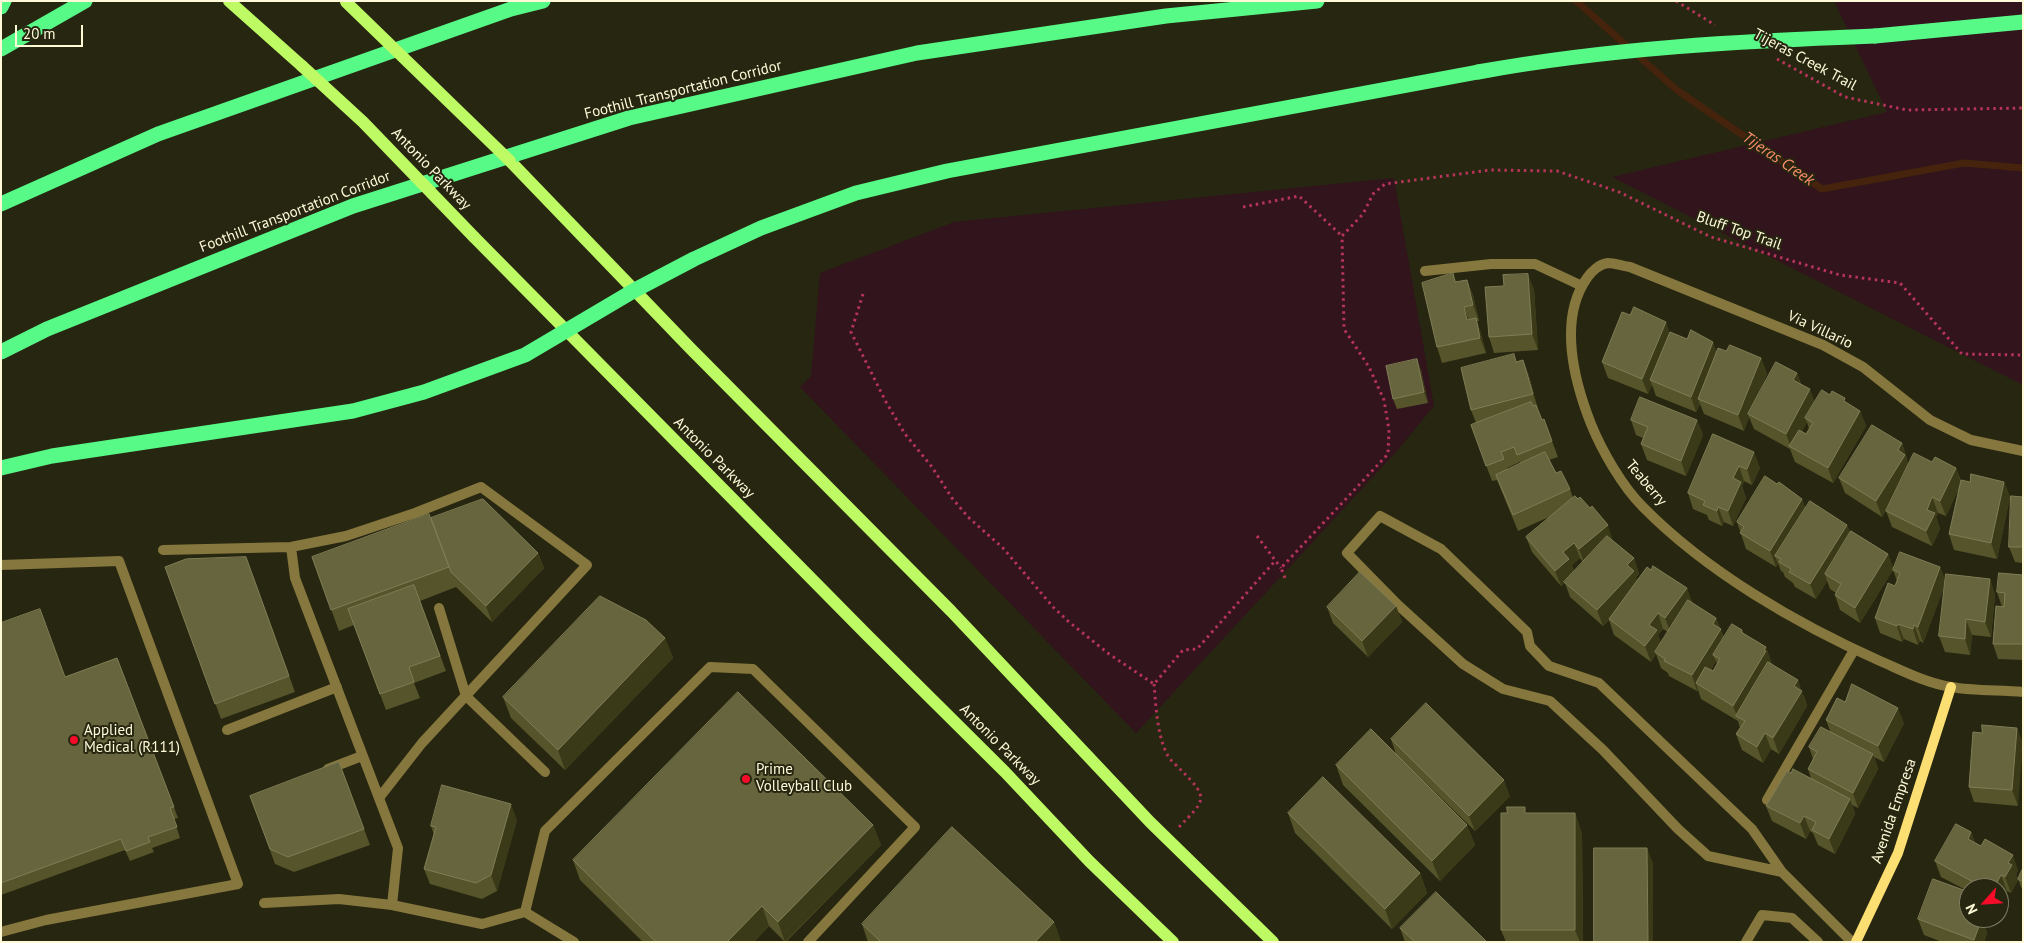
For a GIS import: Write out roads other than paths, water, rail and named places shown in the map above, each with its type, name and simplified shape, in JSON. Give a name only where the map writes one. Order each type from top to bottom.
[{"type":"highway","points":[[1,7],[4,1]]},
{"type":"highway","points":[[1,50],[85,1]]},
{"type":"highway","points":[[1,204],[158,134],[511,9],[543,1]]},
{"type":"highway","name":"Foothill Transportation Corridor","points":[[1,352],[48,329],[353,206],[629,118],[917,53],[1166,16],[1317,1]]},
{"type":"highway","points":[[1,468],[52,456],[353,410],[424,392],[525,355],[635,290],[694,259],[761,228],[856,193],[947,171],[1550,59],[1724,41],[1875,36],[2023,22]]},
{"type":"main road","name":"Antonio Parkway","points":[[229,1],[263,29],[363,122],[566,331],[1005,772],[1089,861],[1173,942]]},
{"type":"main road","points":[[346,1],[558,209],[635,290],[951,611],[1168,839],[1273,942]]},
{"type":"street","name":"Via Villario","points":[[1592,271],[1607,263],[1630,267],[1823,345],[1863,367],[1930,420],[1971,440],[2023,451]]},
{"type":"street","points":[[1425,271],[1492,264],[1535,264],[1582,286]]},
{"type":"street","name":"Teaberry","points":[[1592,271],[1582,286],[1574,304],[1571,338],[1578,382],[1591,424],[1609,461],[1642,506],[1692,550],[1754,595],[1854,650],[1917,677],[1951,687],[2023,692]]},
{"type":"street","points":[[163,550],[291,547],[346,536],[416,513],[482,487],[587,565],[422,743],[379,798]]},
{"type":"street","points":[[1782,872],[1708,856],[1678,829],[1603,750],[1550,701],[1503,689],[1463,664],[1398,605],[1347,553],[1380,516],[1441,549],[1527,632],[1530,646],[1549,666],[1599,683],[1752,829],[1782,872],[1852,942]]},
{"type":"street","points":[[291,547],[295,578],[398,848],[392,905]]},
{"type":"street","points":[[1,564],[119,561],[238,884],[46,920],[1,932]]},
{"type":"street","points":[[439,608],[466,696],[545,772]]},
{"type":"street","points":[[1767,800],[1854,650]]},
{"type":"street","points":[[525,912],[545,831],[710,667],[753,669],[915,827],[808,942]]},
{"type":"street","points":[[227,730],[337,687]]},
{"type":"street","name":"Avenida Empresa","points":[[1856,942],[1898,853],[1951,687]]},
{"type":"street","points":[[316,773],[362,756]]},
{"type":"street","points":[[264,903],[339,899],[392,905],[482,924],[525,912],[574,942]]},
{"type":"street","points":[[1746,942],[1762,916],[1792,918],[1818,942]]},
{"type":"waterway","name":"Tijeras Creek","points":[[1576,1],[1678,91],[1822,189],[1964,163],[2023,168]]},
{"type":"place","name":"Applied Medical (R111)","points":[[74,740]]},
{"type":"place","name":"Prime Volleyball Club","points":[[746,779]]}]
